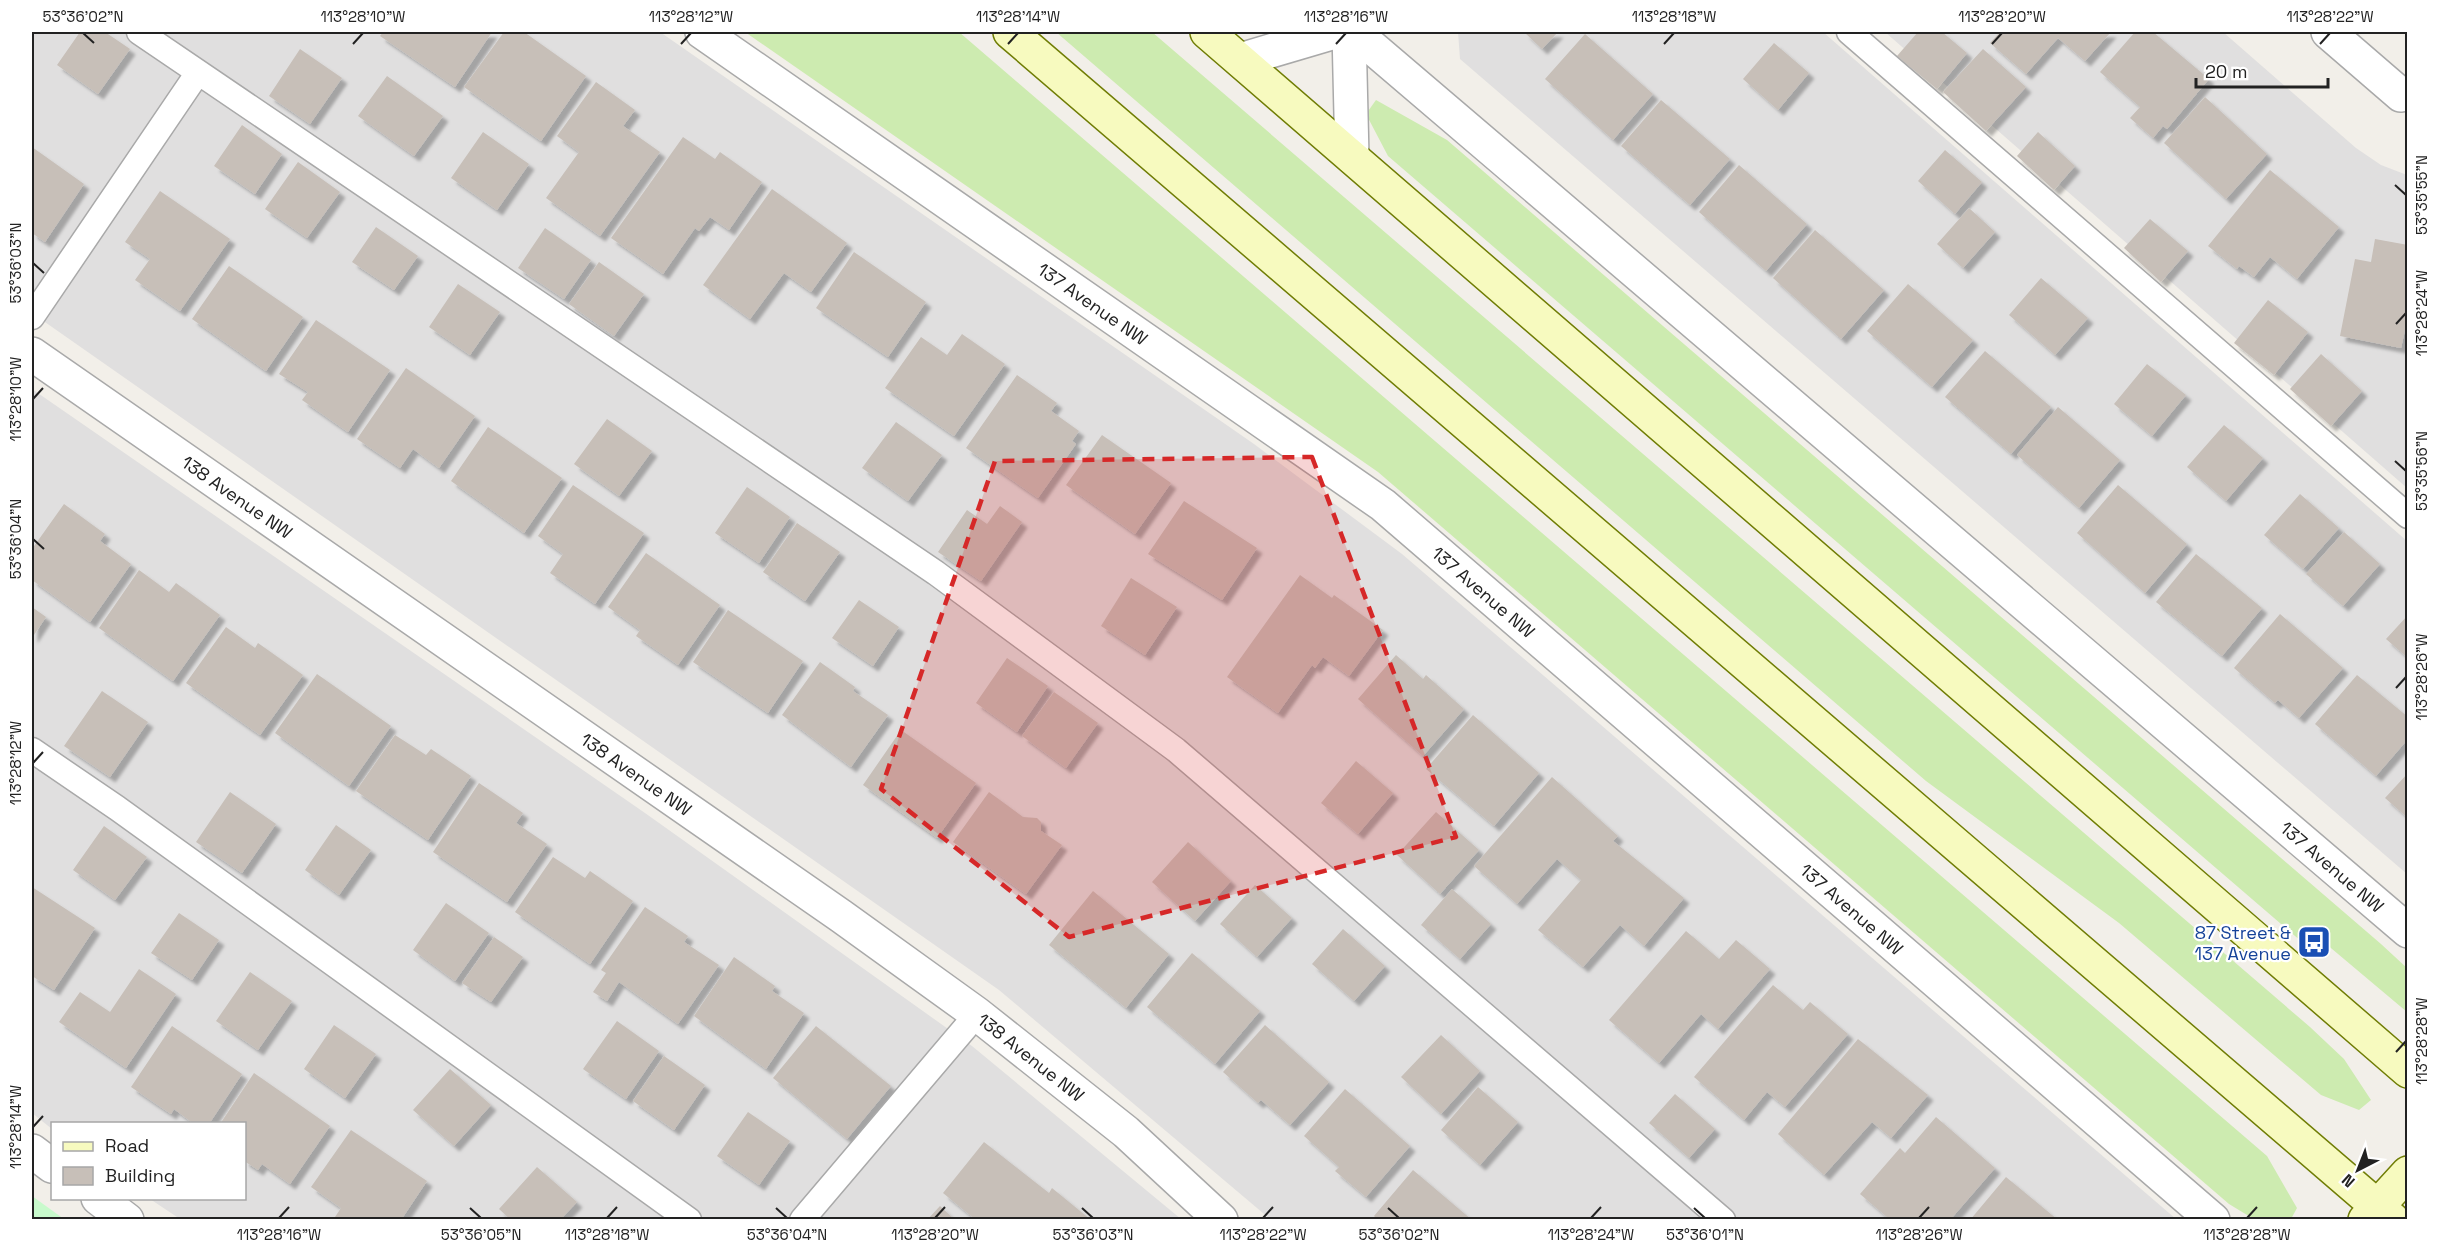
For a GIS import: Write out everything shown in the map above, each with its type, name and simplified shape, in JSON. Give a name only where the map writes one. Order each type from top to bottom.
[{"type":"main road","points":[[1010,32],[2378,1215],[2408,1173]]},
{"type":"main road","points":[[1207,32],[2408,1071]]},
{"type":"street","name":"137 Avenue NW","points":[[702,32],[1383,505],[2213,1220]]},
{"type":"street","points":[[1240,60],[1335,32]]},
{"type":"street","points":[[1349,32],[1352,157]]},
{"type":"street","name":"137 Avenue NW","points":[[1354,32],[2408,931]]},
{"type":"street","points":[[2328,32],[2404,95]]},
{"type":"street","name":"138 Avenue NW","points":[[32,354],[841,916],[977,1014],[1126,1132],[1221,1220]]},
{"type":"street","points":[[32,1151],[51,1165]]},
{"type":"street","points":[[101,1200],[128,1220]]},
{"type":"lane","points":[[139,32],[197,74],[936,573],[1176,750],[1723,1220]]},
{"type":"lane","points":[[1849,32],[2408,516]]},
{"type":"lane","points":[[32,317],[197,74]]},
{"type":"lane","points":[[32,750],[127,815],[689,1220]]},
{"type":"lane","points":[[802,1220],[977,1014]]},
{"type":"highlighted area","points":[[1312,457],[1456,837],[1069,937],[881,789],[995,461]]},
{"type":"shaded area","points":[[32,32],[660,32],[1254,444],[1402,554],[2176,1219],[1270,1219],[999,990],[32,313]]},
{"type":"shaded area","points":[[1458,32],[1823,32],[2407,541],[2407,874],[1460,59]]},
{"type":"shaded area","points":[[1885,32],[2223,32],[2356,148],[2381,165],[2407,175],[2407,488]]},
{"type":"shaded area","points":[[32,389],[645,813],[972,1046],[1181,1219],[180,1219],[152,1200],[246,1200],[246,1122],[51,1122],[51,1128],[32,1113]]},
{"type":"green space","points":[[745,32],[959,32],[2267,1156],[2297,1208],[2291,1219],[2252,1218],[2229,1204],[1378,472]]},
{"type":"green space","points":[[1056,32],[1152,32],[2310,1027],[2344,1059],[2371,1100],[2359,1110],[2321,1095],[2119,923],[1926,781]]},
{"type":"green space","points":[[1376,100],[1447,140],[2381,944],[2407,968],[2407,1012],[2319,938],[2309,948],[1388,156],[1366,114]]},
{"type":"green space","points":[[32,1196],[64,1219],[32,1219]]},
{"type":"building","points":[[80,32],[105,32],[130,49],[98,94],[57,65]]},
{"type":"building","points":[[383,32],[492,32],[455,87],[380,36]]},
{"type":"building","points":[[504,32],[524,32],[586,76],[541,141],[464,87]]},
{"type":"building","points":[[1524,32],[1558,32],[1542,49]]},
{"type":"building","points":[[1918,32],[1942,32],[1967,53],[1937,89],[1897,56]]},
{"type":"building","points":[[2000,32],[2111,32],[2085,61],[2058,38],[2026,74],[1990,43]]},
{"type":"building","points":[[2135,32],[2153,32],[2209,79],[2167,129],[2163,126],[2153,138],[2130,118],[2140,107],[2100,72]]},
{"type":"building","points":[[1585,34],[1653,94],[1613,140],[1545,79]]},
{"type":"building","points":[[1774,43],[1809,73],[1778,110],[1743,79]]},
{"type":"building","points":[[300,49],[342,78],[310,124],[269,96]]},
{"type":"building","points":[[1983,49],[2026,87],[1986,131],[1943,92]]},
{"type":"building","points":[[387,76],[443,116],[414,156],[358,116]]},
{"type":"building","points":[[596,82],[635,110],[623,126],[660,152],[600,236],[546,198],[579,152],[557,136]]},
{"type":"building","points":[[2205,97],[2267,154],[2226,199],[2164,143]]},
{"type":"building","points":[[1661,100],[1730,159],[1690,205],[1621,146]]},
{"type":"building","points":[[242,125],[282,154],[255,194],[214,166]]},
{"type":"building","points":[[483,132],[529,164],[497,210],[451,178]]},
{"type":"building","points":[[2038,132],[2075,166],[2054,190],[2017,156]]},
{"type":"building","points":[[683,137],[715,159],[720,152],[762,182],[729,230],[710,217],[699,231],[695,228],[663,274],[611,238]]},
{"type":"building","points":[[32,147],[84,184],[45,242],[32,233]]},
{"type":"building","points":[[1945,150],[1982,182],[1955,214],[1918,181]]},
{"type":"building","points":[[298,162],[340,192],[307,238],[265,209]]},
{"type":"building","points":[[1739,165],[1807,224],[1766,271],[1699,212]]},
{"type":"building","points":[[2270,170],[2339,227],[2297,279],[2270,257],[2254,277],[2239,266],[2237,269],[2208,246]]},
{"type":"building","points":[[772,189],[847,243],[811,292],[784,273],[750,319],[703,285]]},
{"type":"building","points":[[160,191],[230,239],[180,311],[135,280],[150,259],[125,242]]},
{"type":"building","points":[[1969,208],[1995,232],[1963,268],[1937,244]]},
{"type":"building","points":[[2150,219],[2188,251],[2161,282],[2124,248]]},
{"type":"building","points":[[376,227],[418,256],[394,290],[352,262]]},
{"type":"building","points":[[545,228],[591,260],[564,299],[518,268]]},
{"type":"building","points":[[1815,230],[1884,290],[1841,339],[1773,278]]},
{"type":"building","points":[[2375,239],[2408,245],[2408,316],[2401,348],[2340,336],[2355,259],[2371,262]]},
{"type":"building","points":[[854,252],[926,302],[888,357],[816,308]]},
{"type":"building","points":[[599,262],[644,294],[614,336],[569,304]]},
{"type":"building","points":[[229,266],[303,317],[266,371],[192,319]]},
{"type":"building","points":[[2041,278],[2088,318],[2055,355],[2009,315]]},
{"type":"building","points":[[458,284],[500,312],[470,355],[429,327]]},
{"type":"building","points":[[1908,284],[1973,340],[1932,387],[1867,331]]},
{"type":"building","points":[[2268,300],[2308,332],[2274,375],[2234,343]]},
{"type":"building","points":[[316,320],[390,370],[348,432],[302,400],[308,392],[279,374]]},
{"type":"building","points":[[962,334],[1005,364],[954,436],[885,388],[921,337],[947,355]]},
{"type":"building","points":[[1985,351],[2051,407],[2011,454],[1945,397]]},
{"type":"building","points":[[2321,354],[2362,391],[2331,426],[2290,389]]},
{"type":"building","points":[[2147,364],[2186,395],[2152,436],[2114,404]]},
{"type":"building","points":[[406,368],[475,416],[439,468],[413,449],[400,468],[357,439]]},
{"type":"building","points":[[1017,375],[1057,403],[1051,411],[1079,431],[1072,441],[1076,444],[1038,498],[966,448]]},
{"type":"building","points":[[2058,407],[2120,460],[2079,508],[2017,455]]},
{"type":"building","points":[[607,419],[652,451],[619,496],[574,464]]},
{"type":"building","points":[[896,422],[942,455],[908,501],[862,468]]},
{"type":"building","points":[[2224,425],[2263,458],[2226,501],[2187,467]]},
{"type":"building","points":[[488,427],[562,478],[524,533],[451,481]]},
{"type":"building","points":[[1102,435],[1171,483],[1135,534],[1066,485]]},
{"type":"building","points":[[573,485],[644,533],[595,604],[550,573],[563,554],[538,536]]},
{"type":"building","points":[[2118,485],[2187,544],[2145,593],[2077,533]]},
{"type":"building","points":[[747,487],[790,517],[759,563],[715,533]]},
{"type":"building","points":[[2300,494],[2339,528],[2303,569],[2264,535]]},
{"type":"building","points":[[1184,501],[1257,548],[1222,600],[1148,554]]},
{"type":"building","points":[[64,504],[105,534],[100,541],[131,564],[90,622],[32,580],[32,549]]},
{"type":"building","points":[[1000,506],[1022,522],[981,581],[938,552],[967,510],[987,524]]},
{"type":"building","points":[[797,523],[840,552],[805,601],[763,572]]},
{"type":"building","points":[[2344,532],[2380,564],[2343,606],[2306,574]]},
{"type":"building","points":[[646,553],[720,605],[678,665],[636,636],[640,630],[608,607]]},
{"type":"building","points":[[2196,554],[2262,608],[2222,656],[2156,602]]},
{"type":"building","points":[[139,570],[169,592],[176,583],[220,615],[173,681],[99,628]]},
{"type":"building","points":[[1300,575],[1332,598],[1334,595],[1383,630],[1349,676],[1323,657],[1315,668],[1312,665],[1278,713],[1227,677]]},
{"type":"building","points":[[1131,578],[1177,607],[1145,655],[1101,626]]},
{"type":"building","points":[[859,600],[899,627],[873,666],[832,638]]},
{"type":"building","points":[[32,607],[46,617],[32,638]]},
{"type":"building","points":[[728,610],[803,661],[768,713],[693,662]]},
{"type":"building","points":[[2280,614],[2343,668],[2299,718],[2278,700],[2275,703],[2234,668]]},
{"type":"building","points":[[2408,615],[2408,658],[2386,639]]},
{"type":"building","points":[[226,627],[255,648],[258,643],[303,675],[260,735],[186,683]]},
{"type":"building","points":[[1396,655],[1423,679],[1426,675],[1464,709],[1423,756],[1358,699]]},
{"type":"building","points":[[1007,658],[1048,686],[1017,732],[976,703]]},
{"type":"building","points":[[820,662],[855,687],[853,691],[888,715],[851,767],[782,715]]},
{"type":"building","points":[[317,674],[391,726],[349,786],[275,733]]},
{"type":"building","points":[[2357,675],[2408,717],[2408,739],[2376,776],[2315,724]]},
{"type":"building","points":[[102,691],[148,722],[110,777],[64,746]]},
{"type":"building","points":[[1054,692],[1098,723],[1066,768],[1022,736]]},
{"type":"building","points":[[1473,715],[1539,773],[1494,826],[1426,769]]},
{"type":"building","points":[[901,730],[976,783],[937,838],[863,785]]},
{"type":"building","points":[[395,735],[426,755],[431,749],[471,776],[428,840],[356,791]]},
{"type":"building","points":[[1356,761],[1393,793],[1358,834],[1321,803]]},
{"type":"building","points":[[2408,773],[2408,818],[2385,798]]},
{"type":"building","points":[[1552,777],[1618,836],[1613,841],[1684,898],[1644,946],[1620,925],[1583,967],[1538,930],[1581,880],[1557,859],[1517,904],[1474,866]]},
{"type":"building","points":[[479,783],[523,813],[516,823],[547,844],[507,902],[433,852]]},
{"type":"building","points":[[230,792],[276,824],[242,873],[196,842]]},
{"type":"building","points":[[989,792],[1023,817],[1037,818],[1041,822],[1041,831],[1062,845],[1026,894],[953,842]]},
{"type":"building","points":[[1436,812],[1479,850],[1440,894],[1397,855]]},
{"type":"building","points":[[336,825],[371,850],[339,895],[305,870]]},
{"type":"building","points":[[104,826],[147,857],[115,900],[73,870]]},
{"type":"building","points":[[1188,842],[1231,881],[1195,921],[1152,882]]},
{"type":"building","points":[[553,857],[585,878],[590,871],[633,901],[590,964],[515,912]]},
{"type":"building","points":[[1255,885],[1292,918],[1257,957],[1220,924]]},
{"type":"building","points":[[32,887],[95,928],[54,990],[32,976]]},
{"type":"building","points":[[1452,889],[1491,924],[1460,959],[1421,925]]},
{"type":"building","points":[[1093,891],[1169,954],[1126,1008],[1049,945]]},
{"type":"building","points":[[446,903],[489,933],[455,981],[413,950]]},
{"type":"building","points":[[645,907],[688,936],[684,942],[719,965],[678,1024],[619,982],[607,1001],[593,992],[606,973],[601,970]]},
{"type":"building","points":[[179,913],[219,940],[192,980],[151,953]]},
{"type":"building","points":[[1343,929],[1385,966],[1354,1001],[1312,964]]},
{"type":"building","points":[[1686,931],[1719,959],[1736,940],[1770,969],[1718,1029],[1701,1014],[1659,1063],[1609,1020]]},
{"type":"building","points":[[494,937],[523,957],[491,1002],[462,983]]},
{"type":"building","points":[[1192,953],[1260,1011],[1215,1064],[1147,1007]]},
{"type":"building","points":[[734,957],[775,986],[772,991],[804,1013],[766,1069],[694,1016]]},
{"type":"building","points":[[139,969],[176,994],[126,1068],[59,1022],[80,992],[110,1012]]},
{"type":"building","points":[[250,972],[292,1001],[258,1050],[216,1021]]},
{"type":"building","points":[[1773,985],[1803,1010],[1810,1002],[1848,1034],[1785,1107],[1767,1092],[1744,1120],[1694,1077]]},
{"type":"building","points":[[617,1021],[659,1051],[626,1099],[583,1069]]},
{"type":"building","points":[[334,1025],[376,1054],[345,1098],[304,1069]]},
{"type":"building","points":[[1265,1025],[1329,1082],[1290,1125],[1261,1100],[1258,1103],[1223,1072]]},
{"type":"building","points":[[172,1026],[242,1074],[210,1122],[191,1122],[174,1109],[171,1114],[131,1087]]},
{"type":"building","points":[[816,1026],[891,1086],[847,1139],[773,1078]]},
{"type":"building","points":[[1441,1035],[1480,1071],[1441,1114],[1401,1077]]},
{"type":"building","points":[[1858,1039],[1928,1095],[1891,1138],[1872,1122],[1824,1175],[1778,1134]]},
{"type":"building","points":[[664,1056],[705,1085],[674,1130],[633,1101]]},
{"type":"building","points":[[450,1069],[491,1105],[454,1146],[413,1110]]},
{"type":"building","points":[[254,1073],[330,1126],[290,1184],[262,1164],[258,1170],[246,1162],[246,1122],[221,1122]]},
{"type":"building","points":[[1478,1087],[1518,1122],[1480,1165],[1441,1130]]},
{"type":"building","points":[[1345,1089],[1410,1146],[1366,1197],[1335,1171],[1339,1167],[1304,1136]]},
{"type":"building","points":[[1675,1094],[1715,1129],[1689,1158],[1649,1123]]},
{"type":"building","points":[[748,1112],[790,1141],[759,1185],[717,1156]]},
{"type":"building","points":[[1936,1117],[1995,1168],[1950,1220],[1886,1220],[1887,1217],[1860,1194],[1900,1148],[1905,1153]]},
{"type":"building","points":[[351,1130],[427,1181],[401,1220],[338,1220],[335,1217],[341,1208],[311,1187]]},
{"type":"building","points":[[984,1142],[1049,1193],[1052,1188],[1091,1220],[976,1220],[943,1193]]},
{"type":"building","points":[[537,1167],[577,1202],[560,1220],[511,1220],[499,1209]]},
{"type":"building","points":[[1413,1170],[1472,1220],[1378,1220],[1374,1216]]},
{"type":"building","points":[[2006,1177],[2058,1220],[1970,1220]]},
{"type":"building","points":[[940,1206],[955,1220],[927,1220]]},
{"type":"place","name":"87 Street & 137 Avenue","points":[[2314,942]]}]
